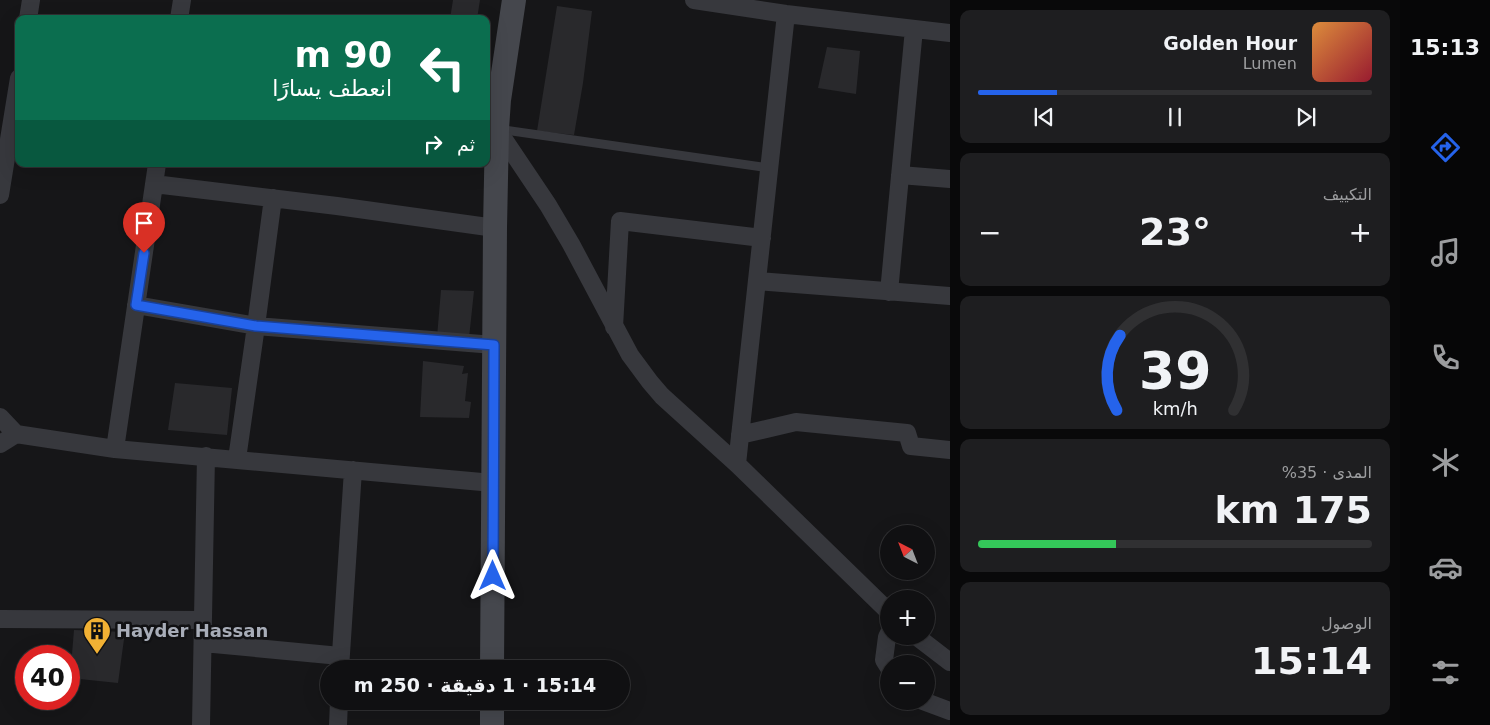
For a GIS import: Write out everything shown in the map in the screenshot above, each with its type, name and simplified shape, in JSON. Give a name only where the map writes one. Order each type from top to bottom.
[{"type":"street","points":[[29,15],[31,0]]},
{"type":"street","points":[[180,15],[182,0]]},
{"type":"street","points":[[492,660],[497,129],[492,99],[514,0]]},
{"type":"street","points":[[694,0],[786,14],[806,8],[914,29],[950,33]]},
{"type":"street","points":[[737,464],[786,14]]},
{"type":"street","points":[[889,292],[914,29]]},
{"type":"street","points":[[0,195],[15,103]]},
{"type":"street","points":[[497,129],[571,244],[630,355],[650,382],[662,396],[737,464],[880,603]]},
{"type":"street","points":[[115,448],[157,167]]},
{"type":"street","points":[[900,175],[950,179]]},
{"type":"street","points":[[154,184],[495,228]]},
{"type":"street","points":[[236,459],[273,198]]},
{"type":"street","points":[[614,327],[620,221],[762,238]]},
{"type":"street","points":[[757,281],[950,296]]},
{"type":"street","points":[[136,305],[256,326],[494,345]]},
{"type":"street","points":[[0,417],[16,434],[115,448],[493,483]]},
{"type":"street","points":[[740,436],[796,422],[907,433],[911,446],[950,450]]},
{"type":"street","points":[[0,444],[16,434]]},
{"type":"street","points":[[201,725],[206,456]]},
{"type":"street","points":[[340,660],[353,470]]},
{"type":"street","points":[[0,618],[203,620]]},
{"type":"street","points":[[203,643],[326,660]]},
{"type":"street","points":[[928,645],[950,662]]},
{"type":"street","points":[[935,705],[950,711]]},
{"type":"street","points":[[338,725],[339,710]]},
{"type":"street","points":[[492,710],[492,725]]},
{"type":"lane","points":[[497,129],[769,168]]},
{"type":"building","points":[[453,0],[480,0],[478,15],[451,15]]},
{"type":"building","points":[[557,6],[592,11],[574,135],[537,131]]},
{"type":"building","points":[[827,47],[860,51],[856,94],[818,88]]},
{"type":"building","points":[[441,290],[474,291],[469,338],[437,337]]},
{"type":"building","points":[[423,361],[464,366],[462,374],[468,373],[465,401],[471,402],[469,418],[420,417]]},
{"type":"building","points":[[175,383],[232,388],[227,435],[168,430]]},
{"type":"building","name":"Hayder Hassan","points":[[74,630],[125,632],[118,683],[80,679],[80,645],[73,645]]},
{"type":"place","name":"Hayder Hassan","points":[[97,655]]},
{"type":"route","points":[[144,253],[136,305],[256,326],[494,345],[493,576]]}]
